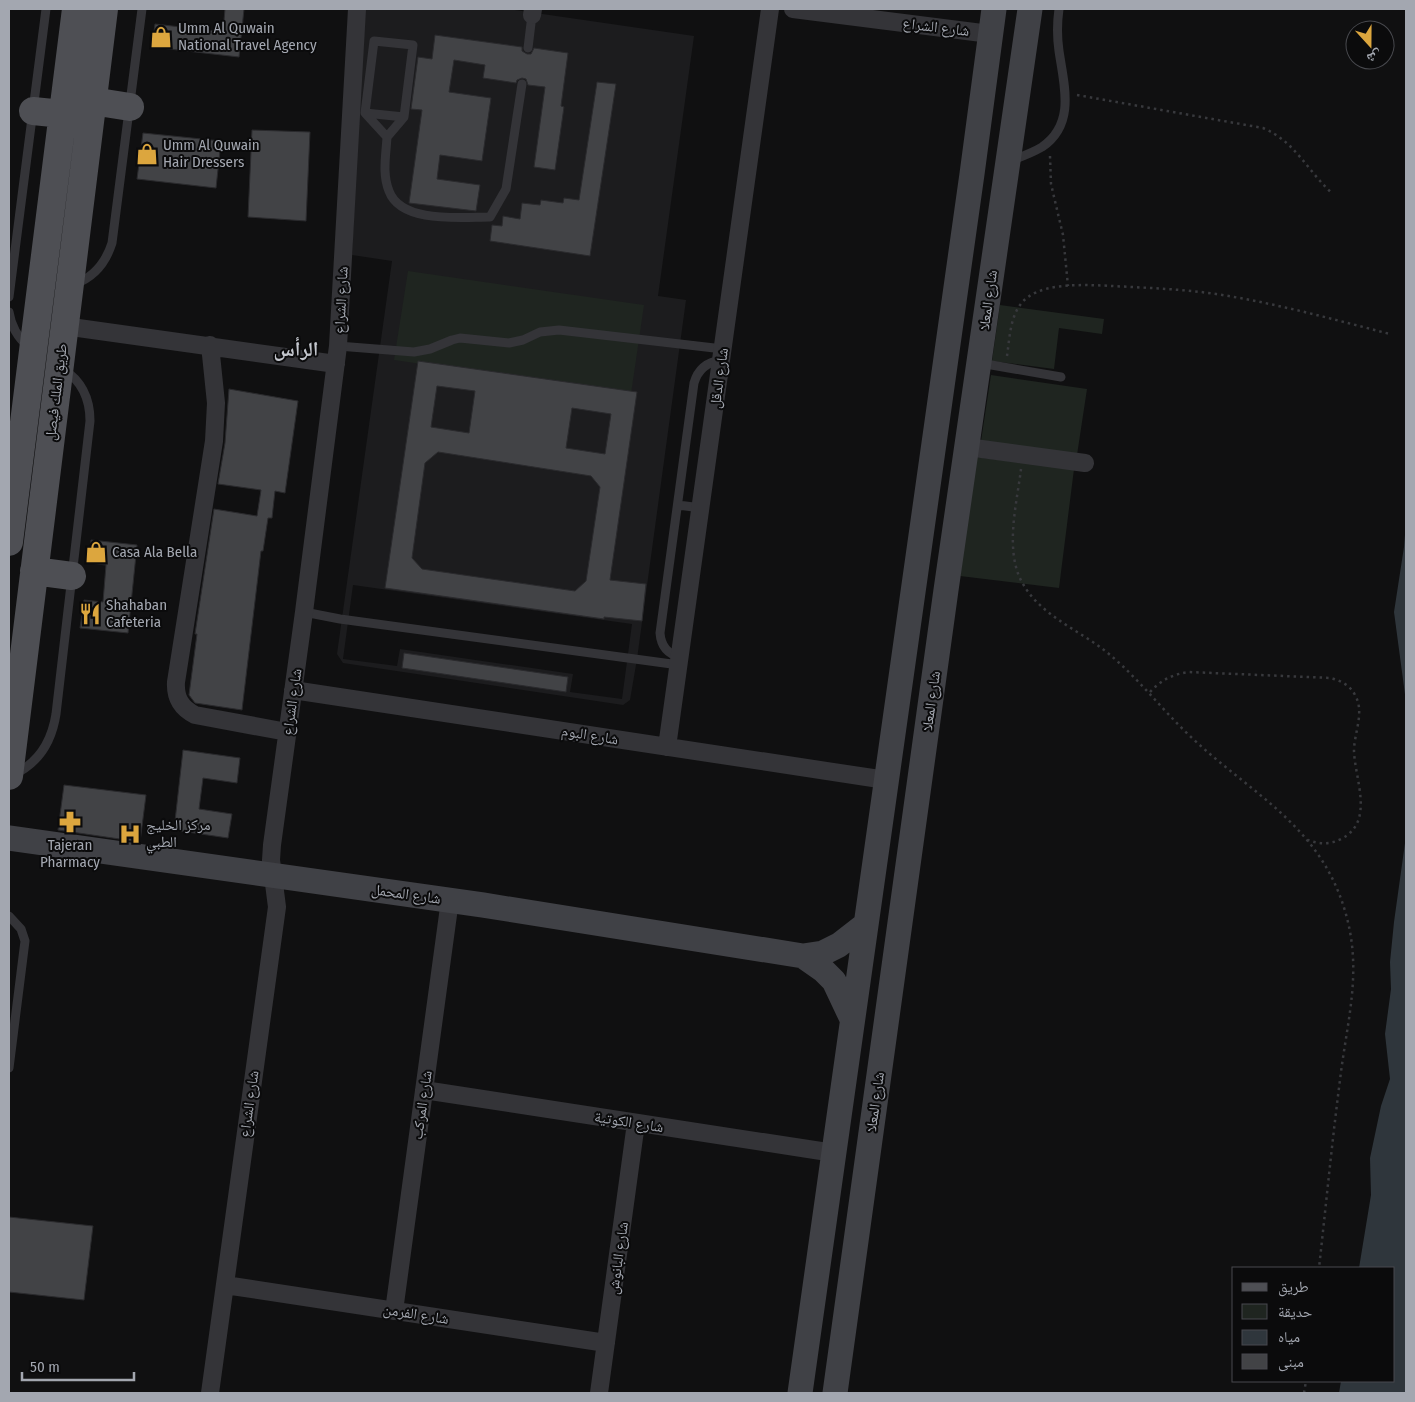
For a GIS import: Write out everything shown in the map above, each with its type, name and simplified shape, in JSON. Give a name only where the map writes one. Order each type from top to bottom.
[{"type":"main road","name":"طريق الملك فيصل","points":[[9,542],[17,404],[33,350],[76,9]]},
{"type":"main road","name":"طريق الملك فيصل","points":[[9,776],[104,9]]},
{"type":"main road","points":[[92,101],[130,107]]},
{"type":"main road","points":[[33,111],[63,114]]},
{"type":"main road","points":[[34,571],[72,576]]},
{"type":"street","name":"شارع الشراع","points":[[210,1393],[276,907],[271,860],[272,844],[338,346],[357,9]]},
{"type":"street","name":"شارع الدقل","points":[[667,747],[770,9]]},
{"type":"street","name":"شارع الشراع","points":[[793,9],[990,34]]},
{"type":"street","points":[[800,1393],[994,9]]},
{"type":"street","name":"شارع المعلا","points":[[835,1393],[1030,9]]},
{"type":"street","points":[[972,174],[981,180],[984,188],[959,368],[963,376],[978,371]]},
{"type":"street","points":[[64,326],[336,364]]},
{"type":"street","points":[[210,346],[216,403],[214,441],[176,682],[176,695],[183,707],[194,715],[288,732]]},
{"type":"street","points":[[967,448],[1085,463]]},
{"type":"street","name":"شارع البوم","points":[[293,690],[886,780]]},
{"type":"street","name":"شارع المحمل","points":[[9,838],[450,900],[803,956],[823,953],[839,945],[866,924]]},
{"type":"street","name":"شارع المركب","points":[[394,1311],[450,900]]},
{"type":"street","name":"شارع المحمل","points":[[803,956],[823,970],[834,981],[852,1019]]},
{"type":"street","name":"شارع الكوتية","points":[[424,1090],[834,1153]]},
{"type":"street","name":"شارع البانوش","points":[[600,1393],[636,1123]]},
{"type":"street","name":"شارع الفرمن","points":[[225,1285],[606,1343]]},
{"type":"lane","points":[[9,293],[46,9]]},
{"type":"lane","points":[[70,286],[89,277],[97,270],[109,253],[112,243],[142,9]]},
{"type":"lane","points":[[1008,162],[1033,152],[1051,139],[1062,122],[1065,113],[1066,93],[1058,35],[1059,9]]},
{"type":"lane","points":[[528,48],[533,12]]},
{"type":"lane","points":[[387,137],[365,112],[374,40],[413,45],[404,117],[387,137],[386,178],[389,192],[398,205],[411,212],[448,218],[490,217],[506,189],[522,84]]},
{"type":"lane","points":[[365,112],[404,117]]},
{"type":"lane","points":[[9,312],[13,327],[18,336],[33,350]]},
{"type":"lane","points":[[338,346],[414,352],[430,349],[460,338],[509,343],[523,340],[540,332],[559,330],[722,354]]},
{"type":"lane","points":[[679,661],[666,651],[662,645],[660,633],[696,377],[703,366],[722,354]]},
{"type":"lane","points":[[9,776],[19,772],[38,757],[48,742],[54,726],[90,412],[81,386],[68,372],[59,366]]},
{"type":"lane","points":[[978,371],[1006,367],[1061,377]]},
{"type":"lane","points":[[678,505],[701,508]]},
{"type":"lane","points":[[304,612],[340,619],[679,661]]},
{"type":"lane","points":[[9,916],[21,929],[25,941],[9,1068]]},
{"type":"path","points":[[1066,93],[1263,128],[1280,136],[1290,144],[1314,175],[1333,194]]},
{"type":"path","points":[[1051,139],[1051,184],[1063,235],[1068,287]]},
{"type":"path","points":[[1006,367],[1014,317],[1022,302],[1035,292],[1086,285],[1154,288],[1216,294],[1274,305],[1390,334]]},
{"type":"path","points":[[1022,455],[1012,545],[1016,568],[1026,589],[1041,607],[1105,651],[1150,692],[1191,737],[1268,800],[1307,840],[1329,873],[1342,904],[1350,930],[1354,971],[1353,995],[1340,1077],[1319,1267]]},
{"type":"path","points":[[1150,692],[1165,679],[1173,675],[1189,672],[1331,678],[1350,688],[1355,694],[1359,709],[1354,754],[1361,813],[1354,828],[1343,838],[1329,843],[1307,840]]},
{"type":"shaded area","points":[[363,9],[508,9],[694,36],[658,296],[686,300],[637,659],[630,700],[623,705],[343,663],[337,654],[392,261],[352,255]],"holes":[[[353,585],[632,624],[622,699],[570,692],[573,674],[400,649],[397,666],[343,659]]]},
{"type":"green space","points":[[408,271],[644,305],[631,394],[394,360]]},
{"type":"green space","points":[[1000,305],[1104,319],[1102,334],[1059,328],[1054,369],[992,361]]},
{"type":"green space","points":[[991,375],[1087,389],[1077,455],[981,441]]},
{"type":"green space","points":[[975,457],[1074,469],[1059,588],[960,576]]},
{"type":"water","points":[[1406,522],[1406,702],[1394,612]]},
{"type":"water","points":[[1406,791],[1406,1393],[1339,1393],[1341,1382],[1395,1382],[1395,1267],[1359,1267],[1371,1195],[1370,1158],[1381,1106],[1390,1079],[1385,1034],[1391,989],[1390,962],[1394,922],[1405,843]]},
{"type":"building","points":[[225,9],[244,9],[239,57],[152,47],[155,24],[223,32]]},
{"type":"building","points":[[435,35],[522,47],[522,51],[527,54],[531,54],[534,48],[568,53],[561,106],[564,107],[555,170],[534,167],[545,87],[528,85],[526,79],[522,78],[517,80],[516,83],[483,78],[485,65],[454,60],[449,92],[491,98],[482,161],[440,155],[437,179],[480,185],[476,211],[409,203],[422,110],[411,109],[418,57],[432,59]]},
{"type":"building","points":[[597,82],[616,84],[590,256],[490,241],[492,225],[502,226],[503,216],[520,219],[522,203],[540,205],[541,200],[563,203],[564,198],[579,200]]},
{"type":"building","points":[[252,130],[310,132],[306,221],[248,217]]},
{"type":"building","points":[[143,133],[221,141],[216,188],[137,179]]},
{"type":"building","points":[[418,361],[637,392],[610,580],[646,584],[642,621],[604,617],[604,619],[385,588]],"holes":[[[437,386],[475,391],[469,433],[431,427]],[[572,408],[611,414],[605,454],[566,448]],[[438,452],[591,476],[600,487],[586,581],[575,591],[422,569],[412,558],[425,463]]]},
{"type":"building","points":[[229,389],[298,401],[285,493],[275,491],[272,518],[268,518],[263,551],[261,551],[242,710],[195,703],[189,695],[197,634],[195,634],[214,509],[257,516],[261,490],[218,484],[225,443]]},
{"type":"building","points":[[91,540],[137,545],[128,633],[80,628],[84,600],[103,602],[106,565],[89,563]]},
{"type":"building","points":[[404,653],[568,677],[566,692],[402,668]]},
{"type":"building","points":[[183,750],[240,758],[237,783],[203,778],[199,809],[232,814],[228,838],[174,830]]},
{"type":"building","points":[[64,785],[146,795],[140,842],[58,830]]},
{"type":"building","points":[[9,1217],[93,1226],[84,1300],[9,1292]]},
{"type":"place","name":"Umm Al Quwain National Travel Agency","points":[[161,37]]},
{"type":"place","name":"Umm Al Quwain Hair Dressers","points":[[147,154]]},
{"type":"place","name":"Casa Ala Bella","points":[[96,552]]},
{"type":"place","name":"Shahaban Cafeteria","points":[[90,614]]},
{"type":"place","name":"Tajeran Pharmacy","points":[[70,822]]},
{"type":"place","name":"مركز الخليج الطبي","points":[[130,834]]},
{"type":"district","name":"الرأس","points":[[296,349]]}]
